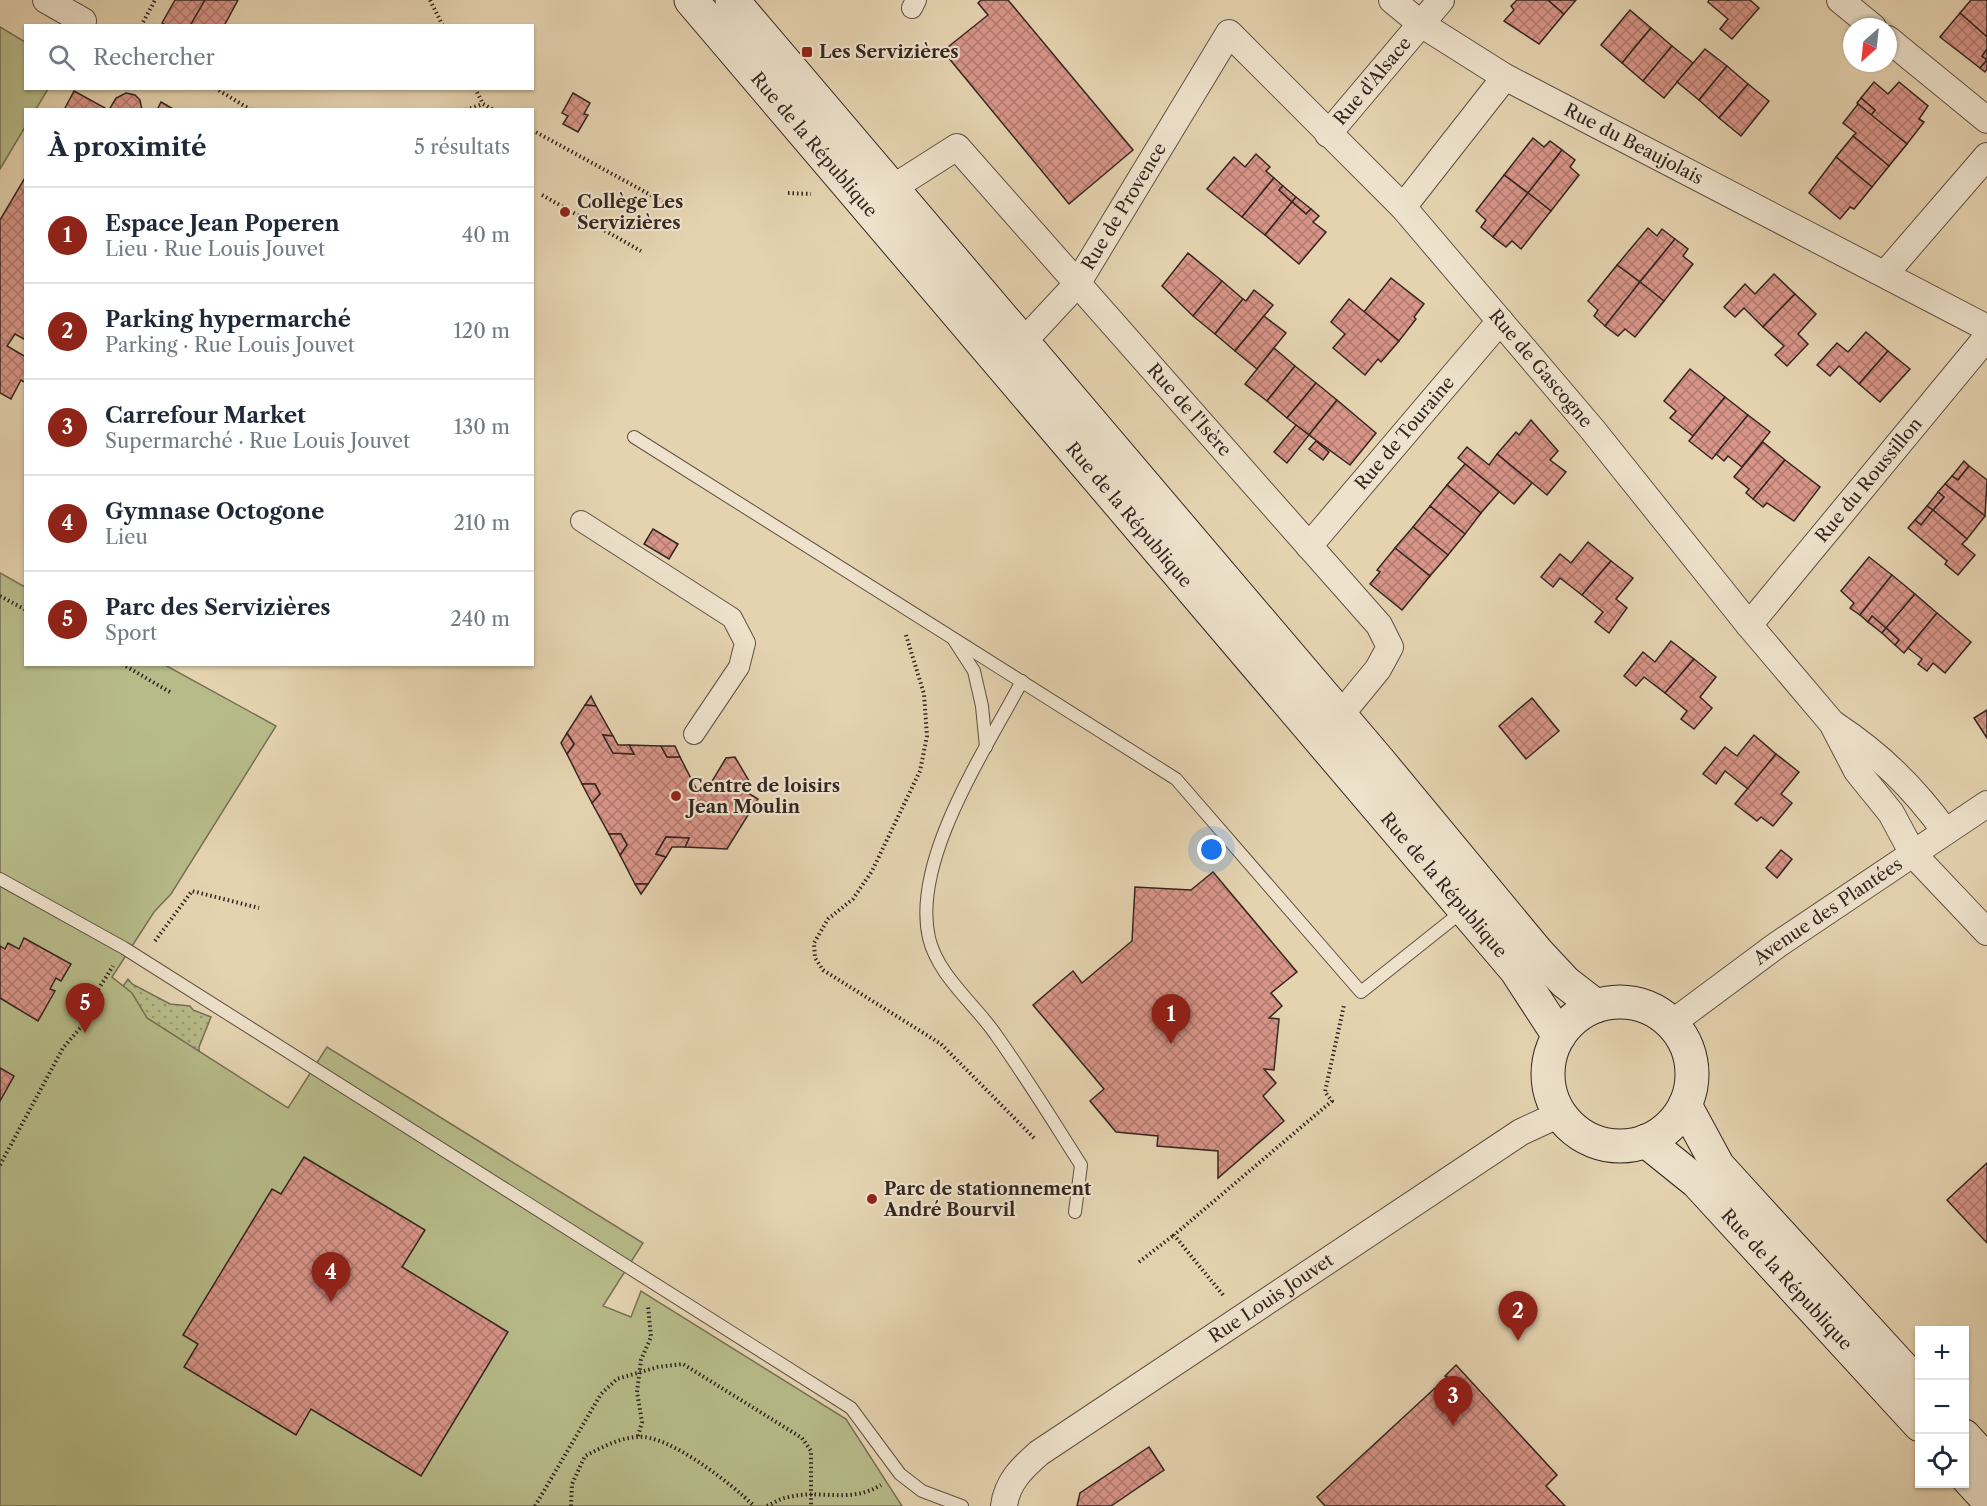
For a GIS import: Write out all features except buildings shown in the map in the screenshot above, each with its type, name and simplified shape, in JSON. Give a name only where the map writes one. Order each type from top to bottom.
[{"type":"main road","name":"Rue de la République","points":[[691,0],[1012,355],[1330,727],[1565,982],[1596,1006]]},
{"type":"main road","name":"Rue de la République","points":[[732,0],[891,189],[1012,355]]},
{"type":"main road","name":"Rue de la République","points":[[1330,727],[1465,909],[1516,970],[1558,1036]]},
{"type":"main road","points":[[1616,1002],[1636,1003],[1655,1010],[1672,1023],[1685,1041],[1692,1062],[1692,1084],[1685,1105],[1670,1126],[1646,1141],[1614,1145],[1599,1142],[1571,1126],[1560,1114],[1552,1095],[1548,1075],[1551,1055],[1558,1036],[1575,1017],[1596,1006],[1616,1002]]},
{"type":"main road","name":"Rue de la République","points":[[1685,1105],[1718,1166],[1915,1382]]},
{"type":"main road","name":"Rue de la République","points":[[1646,1141],[1697,1182],[1915,1420]]},
{"type":"main road","points":[[1969,1441],[1987,1461]]},
{"type":"main road","points":[[1969,1479],[1987,1499]]},
{"type":"street","points":[[46,0],[83,21]]},
{"type":"street","name":"Rue du Beaujolais","points":[[1392,0],[1421,24],[1505,76],[1987,328]]},
{"type":"street","name":"Rue d'Alsace","points":[[1328,134],[1441,0]]},
{"type":"street","points":[[1840,0],[1862,18]]},
{"type":"street","name":"Rue de Provence","points":[[1012,355],[1077,284],[1229,33]]},
{"type":"street","name":"Rue de Gascogne","points":[[1229,33],[1403,207],[1592,429],[1749,625],[1832,723],[1857,771],[1891,813],[1914,854],[1987,932]]},
{"type":"street","points":[[1897,46],[1987,120]]},
{"type":"street","points":[[1403,207],[1505,76]]},
{"type":"street","name":"Rue de l'Isère","points":[[891,189],[957,147],[1380,625],[1390,647],[1378,669],[1330,727]]},
{"type":"street","points":[[1885,274],[1987,156]]},
{"type":"street","name":"Rue de Touraine","points":[[1309,546],[1500,321]]},
{"type":"street","name":"Rue du Roussillon","points":[[1749,625],[1987,337]]},
{"type":"street","points":[[581,521],[732,618],[745,643],[739,666],[694,734]]},
{"type":"street","name":"Rue de Gascogne","points":[[1832,723],[1867,747],[1917,794],[1945,831]]},
{"type":"street","name":"Avenue des Plantées","points":[[1672,1023],[1777,945],[1987,804]]},
{"type":"street","name":"Rue Louis Jouvet","points":[[1005,1506],[1006,1494],[1018,1472],[1040,1453],[1521,1132],[1560,1114]]},
{"type":"lane","points":[[634,438],[1176,779],[1361,992],[1465,909]]},
{"type":"lane","points":[[951,636],[974,671],[982,706],[986,748]]},
{"type":"lane","points":[[1022,681],[960,795],[935,854],[927,902],[929,938],[946,973],[995,1033],[1081,1165],[1075,1212]]},
{"type":"lane","points":[[0,879],[124,948],[647,1282],[851,1408],[900,1474],[921,1491],[962,1506]]},
{"type":"path","points":[[142,24],[155,0]]},
{"type":"path","points":[[430,0],[442,24]]},
{"type":"path","points":[[217,90],[248,108]]},
{"type":"path","points":[[476,90],[483,104],[490,108]]},
{"type":"path","points":[[472,108],[483,104]]},
{"type":"path","points":[[534,131],[669,205]]},
{"type":"path","name":"Rue de la République","points":[[788,193],[812,194]]},
{"type":"path","points":[[542,195],[641,251]]},
{"type":"path","points":[[0,596],[24,609]]},
{"type":"path","points":[[125,666],[170,692]]},
{"type":"path","points":[[141,960],[192,891],[259,908]]},
{"type":"path","points":[[0,1165],[63,1048],[87,1020],[94,996],[124,948]]},
{"type":"path","points":[[1139,1263],[1332,1101],[1325,1092],[1343,1006],[1361,992]]},
{"type":"path","points":[[1174,1235],[1242,1317]]},
{"type":"path","points":[[638,1436],[642,1422],[637,1392],[639,1373],[641,1360],[651,1337],[647,1282]]},
{"type":"path","points":[[535,1506],[601,1394],[617,1379],[683,1364],[802,1438],[811,1451],[811,1506]]},
{"type":"path","points":[[571,1506],[572,1484],[585,1456],[612,1443],[638,1436],[667,1445],[708,1468],[737,1489],[754,1506]]},
{"type":"path","points":[[767,1506],[788,1497],[812,1494],[850,1497],[875,1489],[900,1474]]},
{"type":"green space","points":[[0,27],[24,41],[24,90],[47,90],[37,108],[24,108],[24,129],[0,169]]},
{"type":"green space","points":[[0,573],[24,586],[24,666],[167,666],[276,726],[171,894],[154,912],[112,977],[132,993],[147,1018],[288,1108],[327,1047],[643,1243],[603,1306],[631,1317],[641,1291],[846,1419],[902,1506],[0,1506]]},
{"type":"green space","points":[[128,979],[132,984],[170,1004],[190,1006],[193,1010],[211,1017],[199,1047],[200,1075],[112,1002]]},
{"type":"place","name":"Les Servizières","points":[[807,52]]},
{"type":"place","name":"Collège Les Servizières","points":[[565,212]]},
{"type":"place","name":"Centre de loisirs Jean Moulin","points":[[676,796]]},
{"type":"place","name":"Parc des Servizières","points":[[85,1033]]},
{"type":"place","name":"Espace Jean Poperen","points":[[1171,1044]]},
{"type":"place","name":"Parc de stationnement André Bourvil","points":[[872,1199]]},
{"type":"place","name":"Gymnase Octogone","points":[[331,1302]]},
{"type":"place","name":"Parking hypermarché","points":[[1518,1341]]},
{"type":"place","name":"Carrefour Market","points":[[1453,1426]]}]
